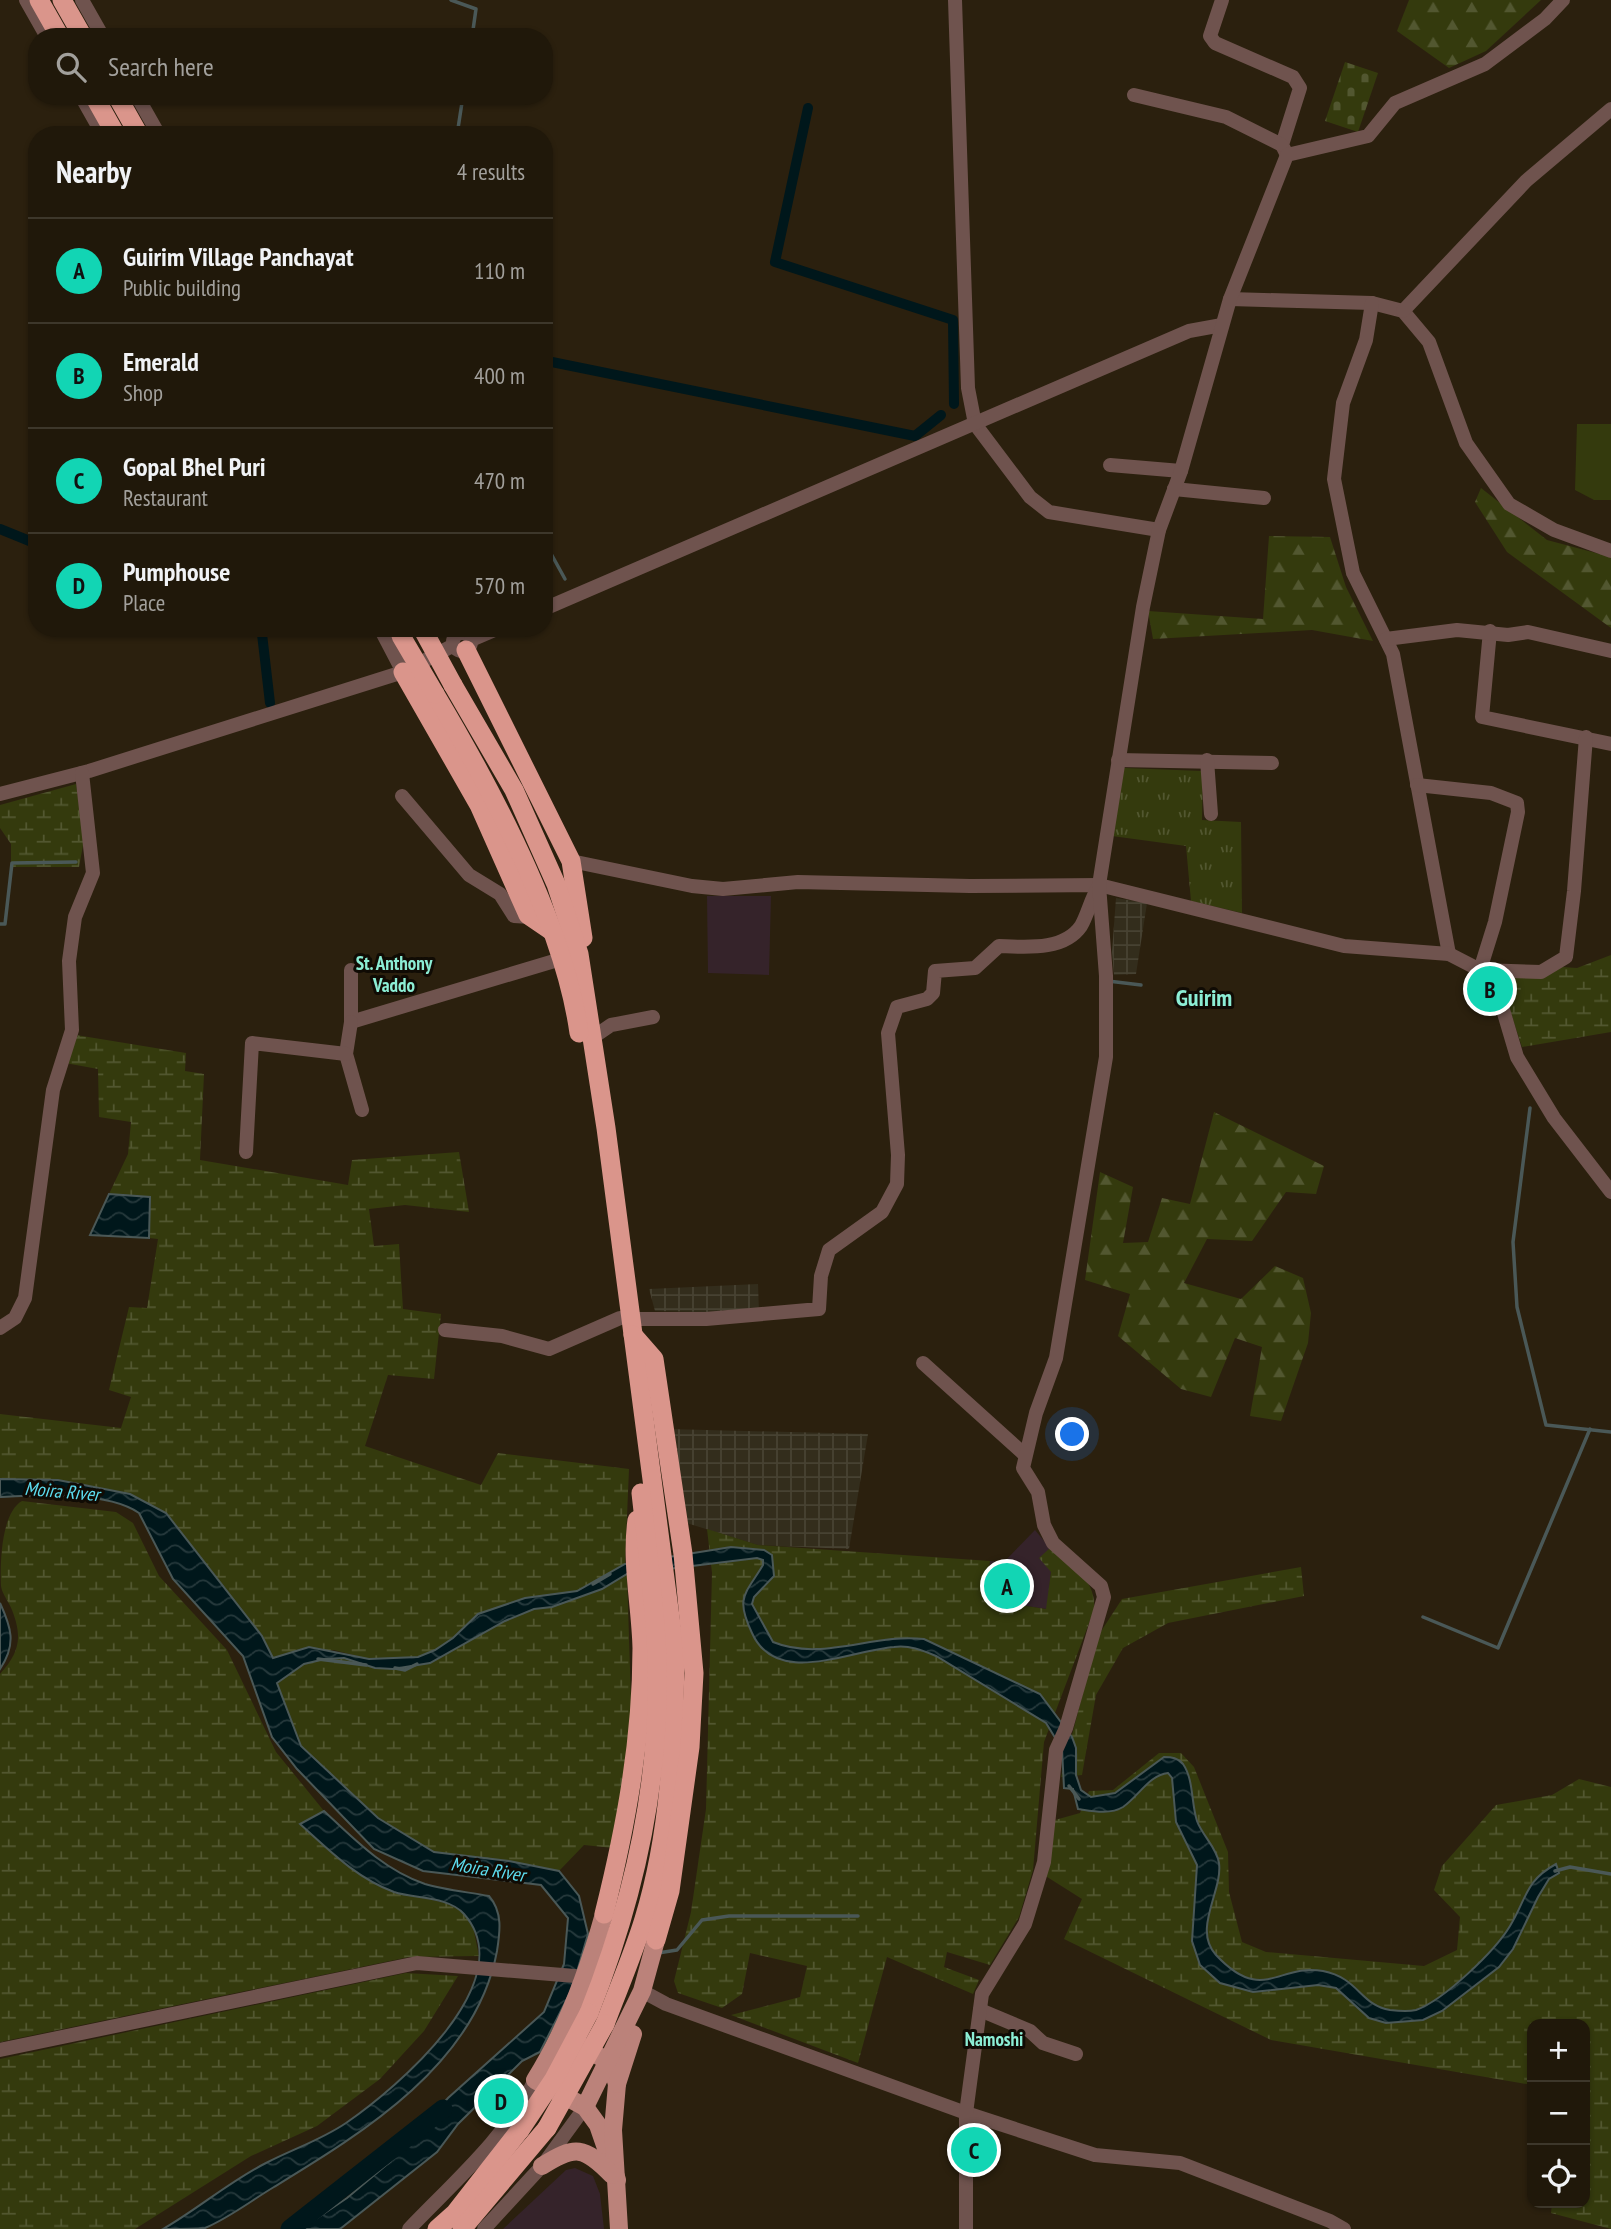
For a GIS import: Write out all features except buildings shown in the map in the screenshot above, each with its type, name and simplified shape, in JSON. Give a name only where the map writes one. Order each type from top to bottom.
[{"type":"highway","points":[[39,0],[55,28]]},
{"type":"highway","points":[[62,0],[78,28]]},
{"type":"highway","points":[[99,105],[111,126]]},
{"type":"highway","points":[[122,105],[134,126]]},
{"type":"highway","points":[[402,637],[476,762],[550,930],[570,957],[592,1038],[628,1324],[675,1655],[675,1714],[666,1821],[647,1906],[547,2127],[462,2229]]},
{"type":"highway","points":[[427,637],[514,790],[556,884],[628,1324],[657,1658],[657,1711],[649,1789],[628,1906],[597,2018],[520,2130],[455,2213],[438,2229]]},
{"type":"highway","points":[[459,640],[572,861],[583,937],[570,957]]},
{"type":"highway","points":[[403,672],[480,805],[530,917],[550,930]]},
{"type":"highway","points":[[628,1324],[654,1359],[683,1554],[694,1673],[690,1747],[670,1891],[656,1940]]},
{"type":"highway","points":[[604,1914],[639,1742],[642,1647],[633,1550],[641,1493]]},
{"type":"main road","points":[[604,1914],[596,1945],[559,2035],[534,2080],[585,2107],[598,2125],[617,2180]]},
{"type":"main road","points":[[585,2107],[610,2062],[639,1998],[656,1940]]},
{"type":"main road","points":[[619,2229],[613,2130],[617,2084],[633,2035],[639,1998]]},
{"type":"main road","points":[[559,2035],[610,2062],[617,2084]]},
{"type":"main road","points":[[542,2166],[565,2151],[575,2150],[595,2158],[617,2180]]},
{"type":"street","points":[[26,0],[42,28]]},
{"type":"street","points":[[82,0],[98,28]]},
{"type":"street","points":[[955,0],[968,388],[975,424],[1030,497],[1049,512],[1159,530]]},
{"type":"street","points":[[966,2229],[966,2113],[982,1994],[1025,1924],[1044,1862],[1056,1750],[1066,1728],[1104,1597],[1101,1586],[1053,1543],[1044,1525],[1038,1492],[1023,1468],[1036,1413],[1056,1358],[1106,1057],[1106,976],[1099,884],[1135,650],[1159,530],[1181,471],[1230,299],[1284,150],[1300,89],[1293,77],[1214,43],[1210,36],[1222,0]]},
{"type":"street","points":[[1134,95],[1226,117],[1284,150],[1368,136],[1395,103],[1485,64],[1545,19],[1563,0]]},
{"type":"street","points":[[86,105],[98,126]]},
{"type":"street","points":[[142,105],[154,126]]},
{"type":"street","points":[[1403,311],[1526,181],[1611,109]]},
{"type":"street","points":[[1230,299],[1372,303],[1403,311],[1429,342],[1466,443],[1509,504],[1553,530],[1611,551]]},
{"type":"street","points":[[1372,303],[1366,340],[1343,403],[1334,478],[1353,573],[1393,654],[1448,954]]},
{"type":"street","points":[[553,605],[1189,331],[1222,324]]},
{"type":"street","points":[[1110,465],[1181,471]]},
{"type":"street","points":[[1174,489],[1264,498]]},
{"type":"street","points":[[1386,639],[1457,630],[1490,631],[1508,635],[1528,632],[1611,651]]},
{"type":"street","points":[[1490,631],[1482,717],[1611,744]]},
{"type":"street","points":[[385,637],[403,672]]},
{"type":"street","points":[[0,794],[82,773],[403,672],[459,640]]},
{"type":"street","points":[[572,861],[692,886],[723,889],[798,882],[970,886],[1099,884],[1345,946],[1448,954],[1480,970],[1541,972],[1566,957],[1586,737]]},
{"type":"street","points":[[1118,760],[1272,763]]},
{"type":"street","points":[[1208,760],[1211,814]]},
{"type":"street","points":[[0,1328],[15,1318],[25,1298],[52,1090],[72,1030],[69,961],[75,917],[93,873],[82,773]]},
{"type":"street","points":[[1417,785],[1491,793],[1517,803],[1518,812],[1495,922],[1480,970]]},
{"type":"street","points":[[402,796],[469,875],[500,894],[514,916],[530,917]]},
{"type":"street","points":[[445,1330],[502,1336],[549,1349],[628,1324],[819,1309],[821,1276],[829,1250],[882,1212],[897,1184],[898,1155],[888,1033],[897,1007],[927,999],[933,993],[935,971],[975,968],[999,946],[1033,947],[1061,942],[1080,926],[1099,884]]},
{"type":"street","points":[[351,1022],[570,957]]},
{"type":"street","points":[[351,970],[351,1022],[346,1054],[362,1110]]},
{"type":"street","points":[[1480,970],[1498,993],[1517,1057],[1555,1118],[1611,1192]]},
{"type":"street","points":[[592,1038],[611,1025],[653,1017]]},
{"type":"street","points":[[246,1152],[252,1043],[346,1054]]},
{"type":"street","points":[[923,1363],[1026,1455]]},
{"type":"street","points":[[0,2050],[416,1963],[582,1976]]},
{"type":"street","points":[[639,1998],[666,2004],[966,2113],[1095,2155],[1190,2166],[1330,2221],[1344,2229]]},
{"type":"street","points":[[980,2010],[1031,2031],[1043,2043],[1076,2054]]},
{"type":"street","points":[[409,2229],[480,2154],[527,2095],[534,2080]]},
{"type":"street","points":[[484,2229],[542,2166],[585,2107]]},
{"type":"shaded area","points":[[707,896],[771,896],[769,975],[708,973]]},
{"type":"shaded area","points":[[1116,898],[1147,903],[1136,974],[1114,975],[1112,952]]},
{"type":"shaded area","points":[[758,1284],[759,1313],[655,1311],[649,1289]]},
{"type":"shaded area","points":[[668,1429],[868,1434],[849,1549],[758,1545],[680,1521]]},
{"type":"shaded area","points":[[1035,1530],[1050,1548],[1051,1572],[1047,1609],[985,1600],[990,1561],[1004,1562]]},
{"type":"shaded area","points":[[575,2168],[593,2176],[600,2194],[604,2229],[503,2229],[566,2170]]},
{"type":"green space","points":[[1409,0],[1541,0],[1486,51],[1449,68],[1397,31]]},
{"type":"green space","points":[[1345,62],[1378,73],[1358,132],[1325,121]]},
{"type":"green space","points":[[1577,424],[1611,424],[1611,500],[1594,500],[1575,490]]},
{"type":"green space","points":[[1481,488],[1547,540],[1611,557],[1611,628],[1507,552],[1475,502]]},
{"type":"green space","points":[[1269,536],[1330,537],[1346,587],[1373,641],[1312,630],[1153,639],[1148,611],[1263,619]]},
{"type":"green space","points":[[1124,768],[1203,771],[1202,820],[1241,822],[1242,913],[1191,901],[1186,846],[1112,836]]},
{"type":"green space","points":[[76,784],[84,840],[79,867],[11,867],[11,844],[0,828],[0,805]]},
{"type":"green space","points":[[1611,955],[1611,1032],[1522,1047],[1499,977],[1562,967],[1577,968]]},
{"type":"green space","points":[[76,1035],[186,1053],[185,1071],[204,1074],[200,1160],[348,1185],[352,1160],[459,1152],[469,1212],[405,1205],[369,1209],[374,1246],[399,1244],[403,1309],[441,1314],[434,1379],[388,1375],[365,1446],[481,1485],[498,1453],[629,1469],[625,1564],[577,1591],[525,1598],[478,1614],[454,1638],[418,1657],[369,1659],[334,1650],[272,1658],[262,1636],[166,1513],[58,1480],[0,1479],[0,1414],[121,1428],[131,1397],[109,1390],[129,1307],[147,1308],[158,1239],[149,1238],[150,1197],[109,1194],[128,1154],[131,1122],[99,1117],[98,1069],[65,1063]]},
{"type":"green space","points":[[1214,1112],[1324,1166],[1316,1194],[1286,1192],[1252,1241],[1207,1239],[1184,1283],[1241,1299],[1275,1266],[1303,1278],[1311,1313],[1308,1343],[1281,1421],[1250,1416],[1262,1347],[1235,1338],[1211,1397],[1181,1389],[1118,1336],[1130,1294],[1085,1280],[1100,1172],[1133,1187],[1123,1243],[1148,1242],[1162,1198],[1190,1204]]},
{"type":"green space","points":[[22,1501],[116,1512],[133,1523],[159,1576],[227,1650],[276,1752],[324,1811],[301,1823],[394,1892],[446,1903],[462,1911],[473,1927],[479,1956],[409,1957],[0,2042],[0,1674],[15,1652],[18,1637],[11,1607],[1,1586],[1,1565],[6,1527],[15,1507]]},
{"type":"green space","points":[[707,1529],[758,1545],[990,1561],[985,1600],[1046,1609],[1051,1572],[1039,1558],[1050,1548],[1081,1574],[1094,1599],[1094,1610],[1044,1742],[1033,1870],[1019,1917],[990,1965],[947,1952],[944,1967],[979,1980],[973,1994],[887,1957],[858,2063],[731,2015],[800,1997],[807,1966],[750,1953],[742,1994],[722,2008],[678,1993],[674,1981],[691,1912],[706,1809],[712,1573]]},
{"type":"green space","points":[[1301,1567],[1304,1596],[1168,1623],[1123,1648],[1096,1695],[1082,1775],[1061,1777],[1098,1636],[1122,1599]]},
{"type":"green space","points":[[627,1574],[632,1732],[613,1848],[584,1845],[559,1871],[509,1861],[434,1852],[378,1818],[301,1746],[277,1683],[303,1664],[344,1658],[375,1668],[393,1669],[430,1663],[505,1621],[534,1609],[552,1607],[602,1589]]},
{"type":"green space","points":[[1159,1753],[1181,1753],[1194,1767],[1228,1852],[1229,1892],[1242,1942],[1266,1952],[1424,1966],[1457,1950],[1460,1917],[1434,1890],[1442,1866],[1496,1805],[1552,1795],[1579,1779],[1611,1787],[1611,2229],[1551,2213],[1552,2208],[1590,2208],[1590,2019],[1527,2019],[1527,2084],[1271,2040],[1064,1939],[1082,1899],[1044,1875],[1055,1820],[1080,1813],[1089,1791],[1113,1790]]},
{"type":"green space","points":[[406,1973],[458,1976],[424,2031],[380,2079],[317,2126],[251,2156],[135,2229],[0,2229],[0,2059]]},
{"type":"water","points":[[109,1194],[150,1197],[149,1238],[90,1235]]},
{"type":"water","points":[[0,1479],[58,1480],[130,1494],[166,1513],[262,1636],[273,1658],[309,1647],[369,1659],[418,1657],[453,1638],[478,1614],[525,1598],[577,1591],[625,1564],[731,1547],[764,1550],[772,1555],[774,1576],[754,1597],[752,1604],[773,1642],[810,1649],[905,1638],[924,1639],[1040,1694],[1072,1737],[1076,1748],[1076,1775],[1081,1790],[1091,1797],[1115,1793],[1164,1757],[1175,1758],[1181,1762],[1189,1777],[1197,1821],[1219,1863],[1217,1886],[1207,1922],[1209,1945],[1232,1970],[1246,1977],[1259,1980],[1307,1970],[1323,1971],[1344,1979],[1380,2007],[1400,2011],[1416,2010],[1454,1986],[1493,1948],[1510,1926],[1538,1877],[1556,1864],[1559,1873],[1549,1879],[1513,1949],[1499,1967],[1442,2011],[1423,2020],[1386,2023],[1369,2018],[1336,1988],[1318,1985],[1253,1992],[1220,1983],[1200,1965],[1192,1941],[1197,1865],[1176,1822],[1172,1778],[1168,1773],[1155,1778],[1118,1809],[1101,1812],[1078,1809],[1073,1789],[1064,1788],[1062,1749],[1046,1723],[936,1656],[915,1648],[900,1647],[815,1662],[778,1659],[763,1649],[752,1633],[744,1611],[744,1597],[763,1565],[763,1560],[757,1558],[627,1574],[602,1589],[552,1607],[534,1609],[505,1621],[430,1663],[393,1669],[375,1668],[344,1658],[304,1664],[277,1683],[301,1746],[378,1818],[434,1852],[509,1861],[559,1871],[579,1896],[588,1934],[572,1989],[540,2052],[522,2061],[458,2124],[437,2152],[340,2229],[301,2229],[347,2198],[391,2161],[448,2098],[544,2012],[564,1964],[568,1918],[541,1885],[423,1871],[374,1849],[297,1769],[272,1737],[243,1656],[173,1579],[139,1513],[109,1501],[91,1498],[52,1495],[0,1497]]},
{"type":"water","points":[[0,1603],[7,1620],[10,1643],[9,1652],[0,1669]]},
{"type":"water","points":[[324,1811],[371,1853],[396,1871],[425,1884],[489,1896],[497,1909],[499,1929],[497,1951],[485,1991],[466,2028],[441,2061],[379,2118],[309,2166],[214,2224],[205,2228],[163,2229],[253,2170],[327,2134],[368,2107],[421,2059],[446,2030],[466,2000],[478,1970],[478,1941],[464,1914],[440,1901],[394,1892],[355,1871],[300,1824]]},
{"type":"waterway","points":[[451,0],[476,9],[473,28]]},
{"type":"waterway","points":[[458,126],[462,105]]},
{"type":"waterway","points":[[808,108],[775,262],[953,320],[954,404]]},
{"type":"waterway","points":[[553,362],[915,436],[941,415]]},
{"type":"waterway","points":[[0,529],[28,540]]},
{"type":"waterway","points":[[553,557],[565,579]]},
{"type":"waterway","points":[[262,637],[270,703]]},
{"type":"waterway","points":[[0,924],[5,924],[12,863],[76,862]]},
{"type":"waterway","points":[[1108,981],[1141,985]]},
{"type":"waterway","points":[[1530,1108],[1513,1242],[1517,1307],[1546,1425],[1611,1432]]},
{"type":"waterway","points":[[1423,1617],[1498,1648],[1590,1429]]},
{"type":"waterway","points":[[593,1584],[610,1574]]},
{"type":"waterway","points":[[318,1659],[366,1665]]},
{"type":"waterway","points":[[395,1668],[405,1670],[417,1664]]},
{"type":"waterway","points":[[1069,1786],[1079,1799]]},
{"type":"waterway","points":[[1555,1871],[1570,1867],[1611,1874]]},
{"type":"waterway","points":[[658,1953],[677,1950],[702,1920],[729,1916],[858,1916]]},
{"type":"waterway","name":"Moira River","points":[[290,2229],[443,2109]]},
{"type":"place","name":"Emerald","points":[[1490,989]]},
{"type":"place","name":"Guirim Village Panchayat","points":[[1007,1586]]},
{"type":"place","name":"Pumphouse","points":[[501,2101]]},
{"type":"place","name":"Gopal Bhel Puri","points":[[974,2150]]},
{"type":"district","name":"St. Anthony Vaddo","points":[[394,974]]},
{"type":"district","name":"Guirim","points":[[1204,997]]},
{"type":"district","name":"Namoshi","points":[[994,2039]]}]
